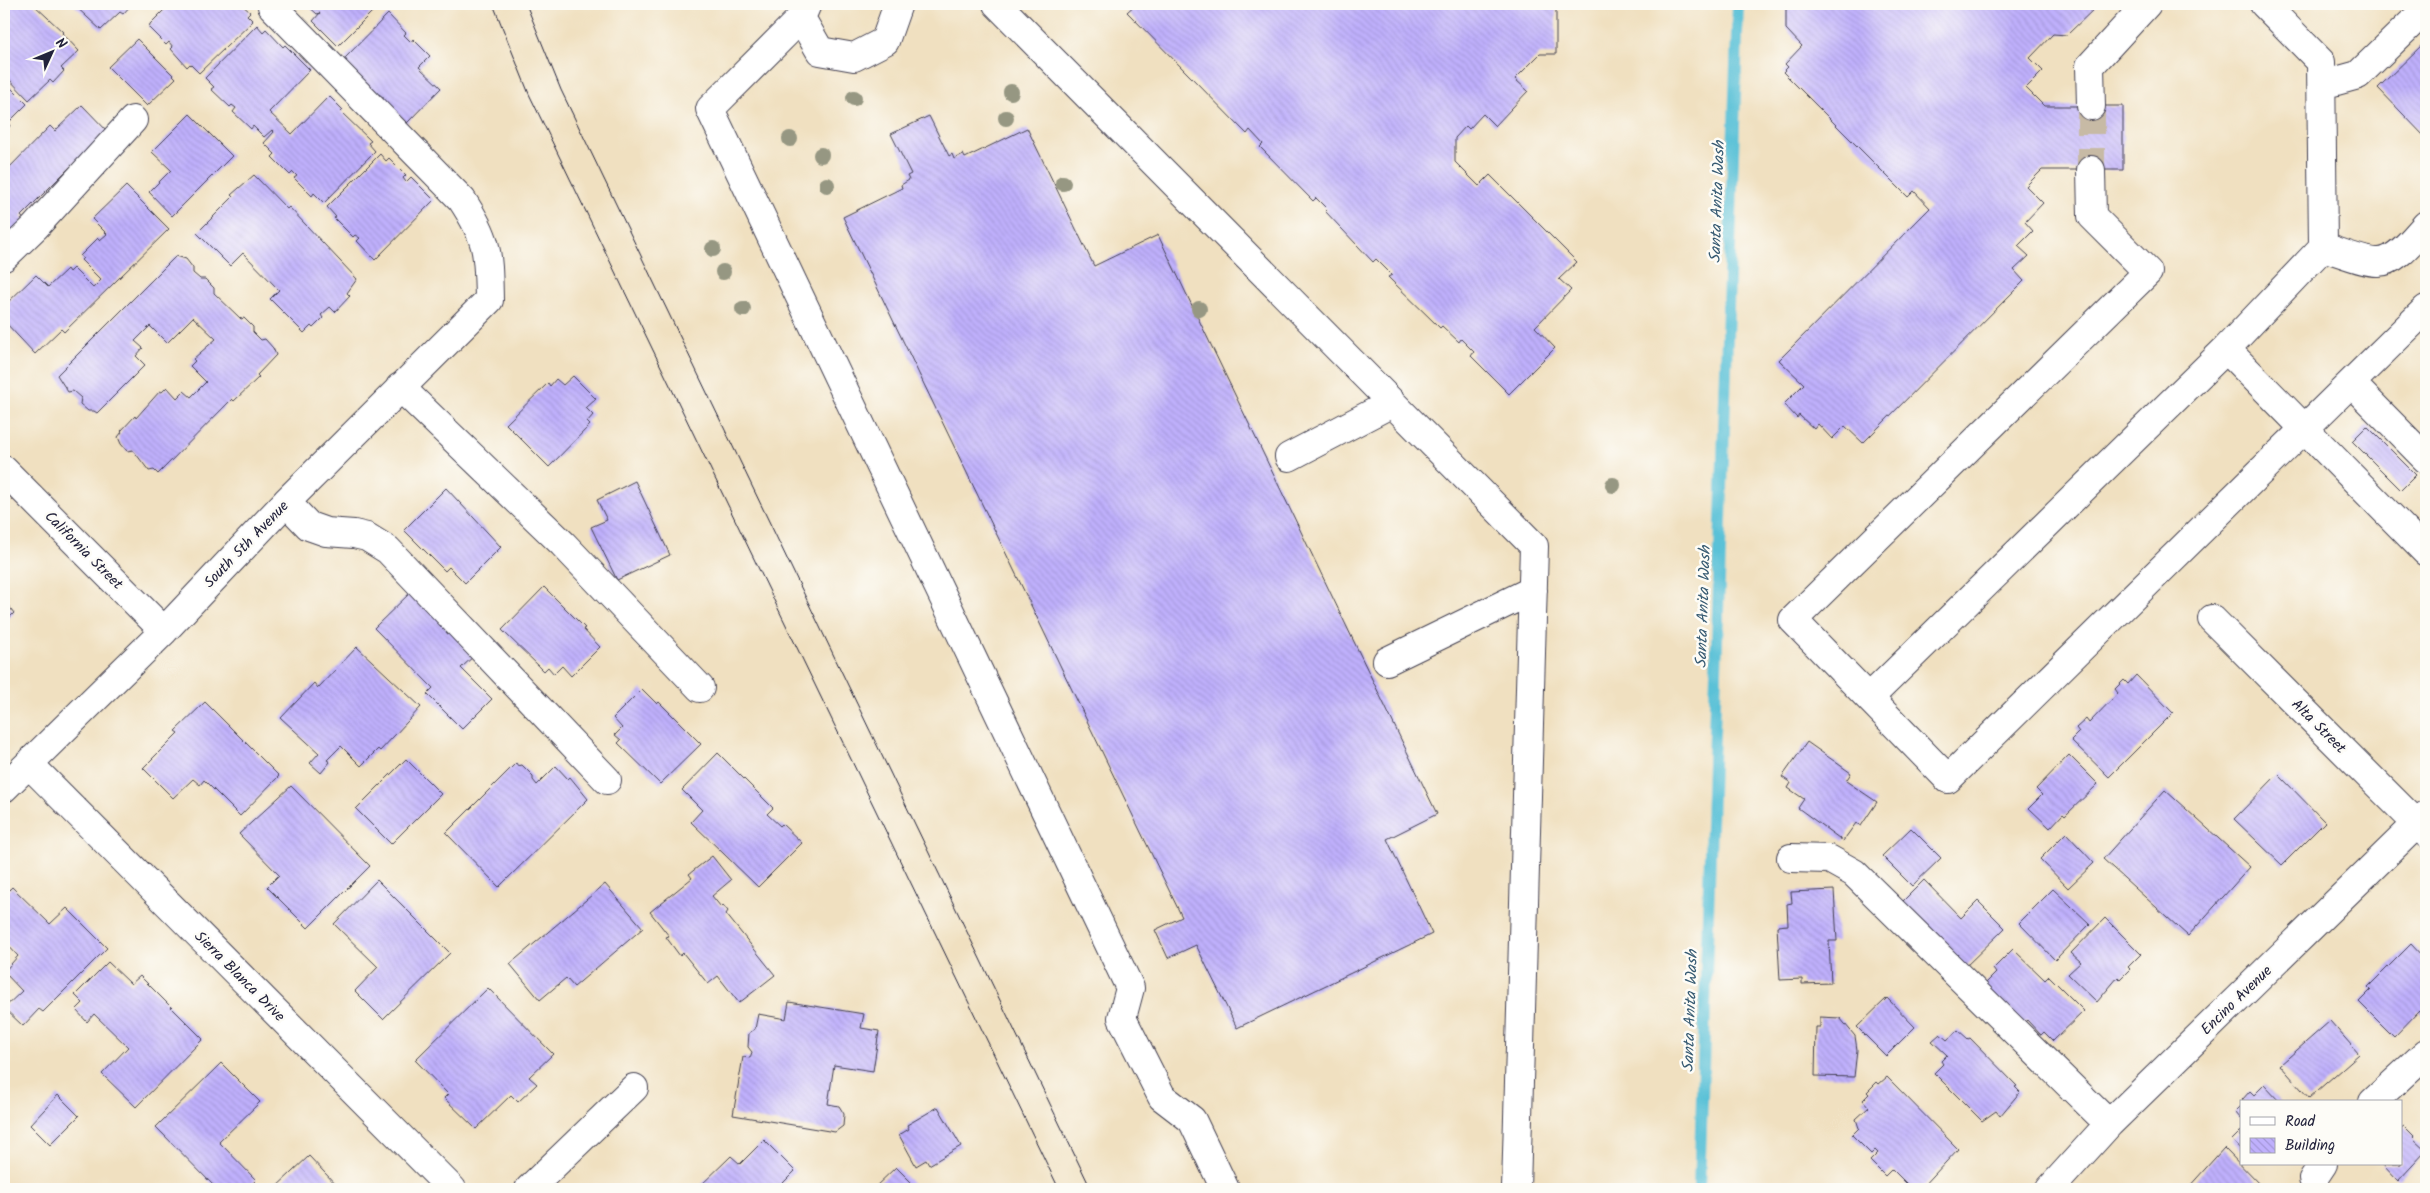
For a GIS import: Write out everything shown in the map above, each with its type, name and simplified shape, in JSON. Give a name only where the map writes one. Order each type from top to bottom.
[{"type":"street","points":[[898,4],[885,41],[854,57],[820,51],[804,11],[710,109],[1130,988],[1122,1018],[1162,1097],[1192,1120],[1225,1189]]},
{"type":"street","points":[[997,4],[1534,546],[1516,1189]]},
{"type":"street","points":[[2091,106],[2090,66],[2147,4]]},
{"type":"street","points":[[1869,698],[2226,349],[2323,247],[2321,62],[2264,4]]},
{"type":"street","name":"South 5th Avenue","points":[[4,788],[164,631],[286,502],[488,300],[488,253],[478,225],[462,200],[272,6]]},
{"type":"street","points":[[2322,85],[2358,75],[2426,9]]},
{"type":"street","points":[[4,258],[133,120]]},
{"type":"street","points":[[2091,170],[2092,216],[2148,272],[1793,620],[1948,778],[2352,384],[2426,309]]},
{"type":"street","points":[[2323,247],[2377,262],[2400,252],[2426,225]]},
{"type":"street","points":[[2226,349],[2426,552]]},
{"type":"street","points":[[2352,384],[2426,459]]},
{"type":"street","points":[[400,387],[563,544],[700,688]]},
{"type":"street","points":[[1289,456],[1392,403]]},
{"type":"street","name":"California Street","points":[[4,470],[164,631]]},
{"type":"street","points":[[286,502],[308,526],[326,532],[367,537],[388,550],[607,780]]},
{"type":"street","points":[[1387,661],[1533,590]]},
{"type":"street","name":"Alta Street","points":[[2212,619],[2423,824]]},
{"type":"street","name":"Sierra Blanca Drive","points":[[28,764],[452,1189]]},
{"type":"street","name":"Encino Avenue","points":[[2050,1189],[2109,1124],[2423,824]]},
{"type":"street","points":[[1791,858],[1829,859],[1854,873],[2109,1124]]},
{"type":"street","points":[[2375,1100],[2426,1053]]},
{"type":"street","points":[[529,1189],[634,1088]]},
{"type":"building","points":[[4,4],[33,4],[63,32],[79,51],[61,68],[64,71],[53,83],[50,80],[29,100],[4,74]]},
{"type":"building","points":[[73,4],[132,4],[123,14],[120,12],[101,30]]},
{"type":"building","points":[[170,4],[241,4],[250,12],[247,15],[253,21],[199,73],[190,64],[187,67],[171,49],[173,47],[169,42],[166,45],[149,28],[150,24]]},
{"type":"building","points":[[306,4],[380,4],[338,46],[313,21],[320,13],[317,14]]},
{"type":"building","points":[[1136,4],[1556,4],[1556,54],[1540,54],[1515,79],[1528,91],[1495,126],[1483,114],[1469,129],[1466,126],[1455,138],[1455,162],[1479,186],[1490,175],[1577,262],[1559,279],[1571,290],[1535,327],[1555,348],[1509,394],[1471,356],[1474,352],[1461,339],[1459,342],[1442,326],[1440,328],[1388,277],[1392,275],[1376,259],[1373,262],[1325,211],[1327,209],[1316,198],[1313,201],[1260,147],[1263,144],[1250,130],[1247,134],[1127,12]]},
{"type":"building","points":[[1786,4],[2099,4],[2067,35],[2053,34],[2030,58],[2043,71],[2026,88],[2044,106],[2123,106],[2123,170],[2042,170],[2026,186],[2043,203],[2025,222],[2033,231],[2018,246],[2029,256],[2014,270],[2024,281],[1863,443],[1845,426],[1832,439],[1818,424],[1814,429],[1799,415],[1797,418],[1784,404],[1804,384],[1779,360],[1930,208],[1914,191],[1908,197],[1783,72],[1788,67],[1785,64],[1802,46],[1786,29]]},
{"type":"building","points":[[388,14],[406,33],[404,35],[411,42],[413,39],[430,56],[419,67],[441,88],[407,123],[394,111],[391,111],[383,102],[383,97],[379,94],[376,97],[345,62],[347,61],[345,58]]},
{"type":"building","points":[[257,25],[263,32],[266,29],[283,47],[285,45],[310,70],[269,112],[292,134],[329,96],[343,110],[341,112],[371,141],[368,143],[375,151],[324,203],[314,193],[312,196],[294,178],[297,176],[293,172],[290,175],[272,157],[275,154],[264,143],[274,132],[272,130],[264,137],[253,126],[251,129],[233,112],[236,108],[232,105],[230,107],[211,89],[214,87],[205,78]]},
{"type":"building","points":[[137,39],[176,78],[147,106],[108,67]]},
{"type":"building","points":[[2426,41],[2426,138],[2378,88]]},
{"type":"building","points":[[4,81],[27,104],[8,123],[10,126],[4,132]]},
{"type":"building","points":[[82,105],[110,134],[81,162],[78,159],[21,216],[27,223],[4,246],[4,173],[50,126],[55,131]]},
{"type":"building","points":[[190,114],[232,156],[172,216],[149,192],[171,170],[152,152]]},
{"type":"building","points":[[929,116],[949,156],[952,154],[954,159],[963,154],[965,158],[1027,128],[1094,266],[1158,235],[1437,814],[1387,839],[1432,934],[1237,1028],[1196,945],[1168,958],[1155,930],[1182,917],[843,217],[902,188],[901,185],[909,180],[907,176],[911,174],[891,134]]},
{"type":"building","points":[[380,154],[386,161],[389,158],[406,175],[403,178],[406,182],[411,177],[434,200],[375,260],[357,241],[360,238],[355,235],[353,237],[334,218],[336,217],[327,207]]},
{"type":"building","points":[[254,175],[287,209],[289,207],[357,279],[347,293],[350,296],[335,312],[330,307],[321,315],[323,318],[313,328],[311,326],[304,333],[270,299],[279,290],[243,253],[230,266],[197,233],[233,197],[231,195]]},
{"type":"building","points":[[126,186],[169,229],[64,332],[61,329],[35,354],[4,321],[4,306],[36,275],[48,287],[67,269],[69,272],[73,268],[93,288],[101,280],[81,260],[83,258],[80,256],[98,238],[100,240],[107,234],[92,219]]},
{"type":"building","points":[[176,256],[186,259],[193,268],[193,273],[200,279],[205,279],[214,288],[214,293],[241,319],[244,318],[253,327],[253,332],[261,340],[265,339],[276,355],[257,375],[259,377],[234,401],[232,399],[158,474],[154,470],[149,471],[133,450],[127,451],[118,437],[121,431],[135,416],[136,418],[160,391],[162,392],[167,387],[177,398],[184,391],[191,397],[206,382],[190,366],[195,361],[193,359],[216,339],[193,317],[167,343],[150,326],[135,341],[143,348],[136,356],[145,365],[97,413],[88,411],[80,404],[81,398],[73,391],[68,392],[57,375]]},
{"type":"building","points":[[573,376],[596,399],[586,408],[593,415],[587,422],[590,425],[549,467],[506,424],[548,383],[550,386],[556,379],[563,385]]},
{"type":"building","points":[[2367,426],[2416,475],[2401,490],[2352,441]]},
{"type":"building","points":[[635,481],[670,555],[617,580],[591,527],[607,520],[597,500]]},
{"type":"building","points":[[446,488],[501,547],[465,583],[449,567],[445,571],[404,530]]},
{"type":"building","points":[[544,587],[585,628],[583,629],[600,647],[571,676],[562,666],[554,674],[548,667],[544,671],[502,630]]},
{"type":"building","points":[[413,590],[476,654],[461,668],[492,699],[462,729],[427,694],[433,688],[374,628]]},
{"type":"building","points":[[4,600],[14,613],[4,623]]},
{"type":"building","points":[[357,647],[421,707],[380,751],[378,749],[361,766],[341,746],[327,760],[330,762],[321,773],[310,763],[319,753],[281,718],[314,683],[318,688]]},
{"type":"building","points":[[2136,675],[2173,713],[2109,777],[2071,740],[2079,732],[2076,728],[2086,719],[2089,723],[2118,693],[2115,689],[2124,680],[2128,684]]},
{"type":"building","points":[[642,689],[657,704],[659,702],[701,744],[660,784],[618,743],[621,740],[615,735],[622,728],[613,718]]},
{"type":"building","points":[[205,702],[279,776],[240,816],[204,780],[200,785],[193,779],[173,798],[143,768],[178,733],[175,731]]},
{"type":"building","points":[[1807,742],[1851,773],[1846,781],[1877,802],[1861,826],[1856,823],[1843,841],[1798,808],[1804,799],[1788,788],[1791,783],[1782,777]]},
{"type":"building","points":[[718,753],[773,808],[767,814],[780,826],[782,824],[802,843],[758,887],[691,822],[702,810],[682,790]]},
{"type":"building","points":[[2069,755],[2098,784],[2065,816],[2063,814],[2050,828],[2029,808],[2042,795],[2036,789]]},
{"type":"building","points":[[406,759],[441,794],[391,844],[356,809]]},
{"type":"building","points":[[516,763],[518,766],[522,765],[533,776],[533,780],[537,785],[556,766],[568,779],[570,777],[588,799],[499,887],[446,833]]},
{"type":"building","points":[[2278,774],[2325,822],[2282,865],[2234,819]]},
{"type":"building","points":[[291,786],[370,866],[308,928],[267,887],[279,875],[239,834]]},
{"type":"building","points":[[2165,790],[2250,867],[2188,936],[2103,859]]},
{"type":"building","points":[[1911,828],[1941,858],[1912,886],[1882,856]]},
{"type":"building","points":[[2066,833],[2094,863],[2068,888],[2040,859]]},
{"type":"building","points":[[712,856],[731,880],[712,896],[721,907],[723,905],[728,911],[726,914],[775,975],[739,1003],[718,976],[708,984],[683,953],[680,956],[666,937],[669,936],[650,912],[692,878],[689,874]]},
{"type":"building","points":[[377,880],[450,953],[383,1019],[355,991],[378,967],[334,924]]},
{"type":"building","points":[[1924,880],[1961,918],[1978,901],[2005,928],[1960,972],[1899,905]]},
{"type":"building","points":[[605,884],[643,928],[574,987],[566,978],[540,1000],[510,964]]},
{"type":"building","points":[[12,887],[50,924],[67,908],[107,948],[43,1012],[39,1009],[23,1026],[4,1008],[22,991],[4,972],[18,956],[4,941],[4,895]]},
{"type":"building","points":[[2053,889],[2090,924],[2055,960],[2019,923]]},
{"type":"building","points":[[1834,890],[1837,941],[1829,941],[1831,983],[1802,984],[1802,979],[1780,980],[1777,926],[1788,925],[1787,904],[1792,903],[1791,892]]},
{"type":"building","points":[[2105,918],[2141,954],[2128,967],[2130,969],[2120,979],[2118,977],[2097,1002],[2068,974],[2081,962],[2071,953]]},
{"type":"building","points":[[2411,944],[2424,958],[2426,956],[2426,1019],[2419,1011],[2394,1037],[2359,1002],[2371,990],[2368,987]]},
{"type":"building","points":[[2013,949],[2045,980],[2049,976],[2084,1011],[2053,1041],[2044,1032],[2041,1035],[2027,1020],[2019,1028],[1981,988],[1996,973],[1993,969]]},
{"type":"building","points":[[108,962],[131,984],[140,976],[203,1039],[136,1107],[102,1074],[128,1047],[94,1014],[87,1022],[76,1010],[83,1003],[75,995]]},
{"type":"building","points":[[488,988],[553,1054],[529,1077],[537,1084],[518,1102],[511,1095],[476,1129],[444,1098],[448,1094],[415,1060]]},
{"type":"building","points":[[1887,998],[1915,1027],[1886,1056],[1857,1027]]},
{"type":"building","points":[[789,1002],[864,1014],[861,1028],[879,1031],[873,1071],[834,1065],[828,1104],[839,1106],[844,1114],[843,1126],[835,1132],[733,1115],[743,1057],[750,1058],[752,1052],[748,1047],[749,1033],[755,1029],[758,1014],[786,1019]]},
{"type":"building","points":[[1820,1017],[1840,1018],[1855,1036],[1857,1050],[1854,1077],[1815,1076],[1816,1027],[1820,1027]]},
{"type":"building","points":[[2330,1021],[2359,1054],[2309,1098],[2280,1065]]},
{"type":"building","points":[[1958,1030],[1968,1039],[1970,1038],[2017,1086],[2015,1087],[2020,1092],[2000,1116],[1996,1111],[1982,1121],[1934,1073],[1943,1064],[1941,1061],[1947,1055],[1932,1041],[1940,1034],[1947,1040]]},
{"type":"building","points":[[221,1063],[260,1102],[219,1142],[256,1180],[247,1189],[217,1189],[156,1127]]},
{"type":"building","points":[[1887,1077],[1958,1149],[1921,1189],[1909,1189],[1906,1187],[1908,1185],[1892,1169],[1885,1176],[1870,1161],[1878,1153],[1875,1150],[1871,1154],[1852,1135],[1859,1128],[1856,1119],[1869,1107],[1863,1100],[1869,1094],[1867,1092],[1877,1082],[1879,1084]]},
{"type":"building","points":[[2264,1085],[2278,1100],[2242,1100],[2250,1091],[2254,1095]]},
{"type":"building","points":[[58,1095],[79,1116],[50,1145],[30,1125]]},
{"type":"building","points":[[938,1107],[961,1146],[929,1165],[926,1160],[916,1166],[899,1135],[909,1129],[907,1125]]},
{"type":"building","points":[[2240,1107],[2240,1118],[2235,1112]]},
{"type":"building","points":[[2404,1126],[2415,1137],[2413,1139],[2426,1151],[2398,1181],[2384,1166],[2402,1166],[2402,1127]]},
{"type":"building","points":[[2240,1132],[2240,1149],[2232,1140]]},
{"type":"building","points":[[764,1140],[795,1171],[777,1189],[697,1189],[731,1156],[740,1164]]},
{"type":"building","points":[[2224,1148],[2264,1189],[2187,1189]]},
{"type":"building","points":[[309,1156],[340,1189],[274,1189]]},
{"type":"building","points":[[896,1167],[918,1189],[873,1189]]},
{"type":"waterway","name":"Santa Anita Wash","points":[[1699,1189],[1738,4]]},
{"type":"tunnel","points":[[2091,106],[2091,170]]},
{"type":"tram line","points":[[493,4],[529,94],[1059,1189]]},
{"type":"tram line","points":[[526,4],[561,90],[1091,1189]]}]
